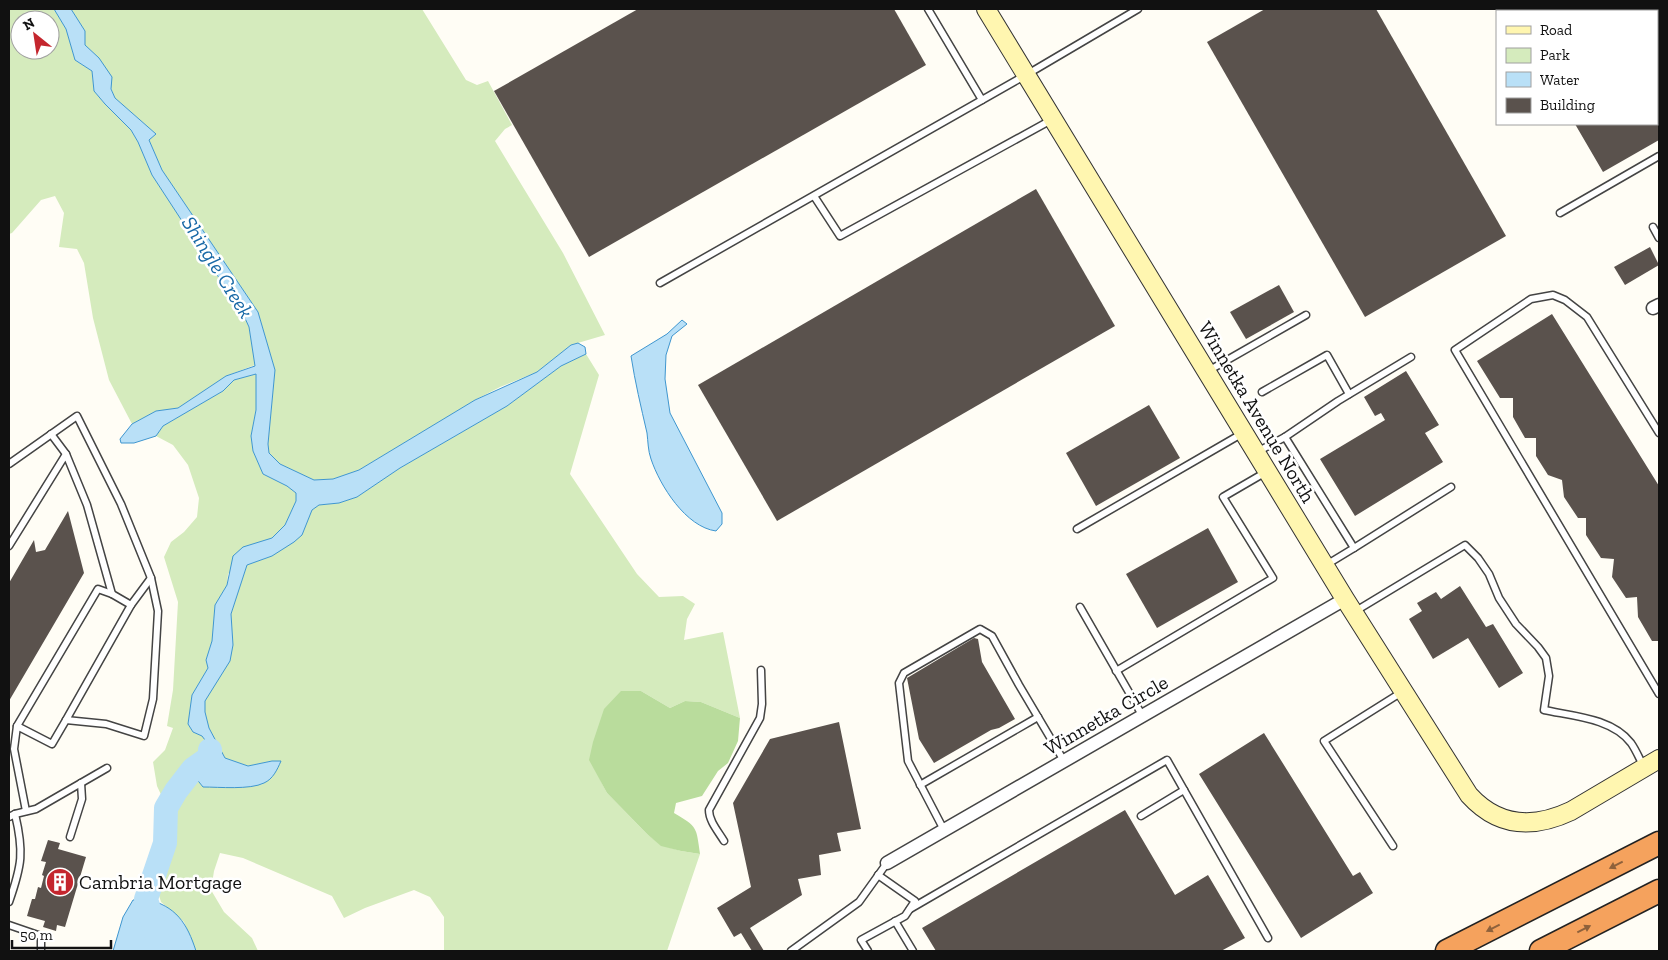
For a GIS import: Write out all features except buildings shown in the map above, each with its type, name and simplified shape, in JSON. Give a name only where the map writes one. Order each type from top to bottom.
[{"type":"highway","points":[[1448,951],[1659,843]]},
{"type":"highway","points":[[1541,951],[1659,891]]},
{"type":"street","name":"Winnetka Avenue North","points":[[986,9],[1349,606],[1469,795],[1480,807],[1494,816],[1524,823],[1540,822],[1555,818],[1652,764]]},
{"type":"street","name":"Winnetka Circle","points":[[886,863],[1142,716],[1349,606]]},
{"type":"lane","points":[[928,9],[982,100]]},
{"type":"lane","points":[[660,283],[1026,75],[1138,9]]},
{"type":"lane","points":[[814,196],[840,236],[1053,119]]},
{"type":"lane","points":[[1560,213],[1659,156]]},
{"type":"lane","points":[[1652,227],[1659,238]]},
{"type":"lane","points":[[1659,433],[1587,317],[1565,300],[1553,295],[1531,299],[1455,350],[1659,694]]},
{"type":"lane","points":[[1207,372],[1306,315]]},
{"type":"lane","points":[[1262,392],[1326,355],[1349,394]]},
{"type":"lane","points":[[1256,452],[1285,437],[1349,394],[1411,357]]},
{"type":"lane","points":[[9,464],[77,416],[121,504],[151,578],[158,611],[153,699],[144,736],[106,724],[66,720]]},
{"type":"lane","points":[[1077,529],[1244,432]]},
{"type":"lane","points":[[51,434],[66,454],[87,505],[112,594]]},
{"type":"lane","points":[[1285,437],[1354,548]]},
{"type":"lane","points":[[9,546],[66,454]]},
{"type":"lane","points":[[1116,671],[1273,578],[1224,497],[1267,471]]},
{"type":"lane","points":[[1325,566],[1451,487]]},
{"type":"lane","points":[[1349,606],[1465,545],[1478,558],[1489,574],[1499,598],[1516,624],[1538,646],[1546,658],[1549,676],[1544,710],[1599,722],[1622,734],[1652,764]]},
{"type":"lane","points":[[17,726],[52,744],[131,605],[151,578]]},
{"type":"lane","points":[[26,811],[14,750],[17,726],[98,589],[112,594],[131,605]]},
{"type":"lane","points":[[1080,607],[1142,716]]},
{"type":"lane","points":[[944,830],[908,761],[900,683],[904,673],[931,656],[980,628],[992,636],[1064,761]]},
{"type":"lane","points":[[724,841],[709,815],[709,810],[760,718],[762,704],[761,670]]},
{"type":"lane","points":[[1393,846],[1324,741],[1403,691]]},
{"type":"lane","points":[[920,785],[1038,717]]},
{"type":"lane","points":[[910,909],[1167,760],[1268,938]]},
{"type":"lane","points":[[9,902],[20,866],[21,848],[12,815],[36,809],[107,768]]},
{"type":"lane","points":[[70,836],[82,799],[81,783]]},
{"type":"lane","points":[[1140,816],[1184,790]]},
{"type":"lane","points":[[791,951],[859,902],[886,863]]},
{"type":"lane","points":[[868,951],[861,940],[904,916],[915,901],[878,875]]},
{"type":"lane","points":[[895,921],[913,951]]},
{"type":"lane","points":[[9,925],[41,936],[40,951]]},
{"type":"green space","points":[[9,9],[54,9],[10,10],[10,60],[60,60],[60,19],[66,29],[75,60],[92,71],[94,91],[131,130],[152,175],[245,316],[249,327],[255,365],[226,376],[178,408],[156,411],[132,424],[109,380],[93,318],[84,263],[77,249],[59,247],[64,213],[55,196],[41,200],[9,234]]},
{"type":"green space","points":[[71,9],[422,9],[466,80],[477,85],[488,81],[512,125],[505,129],[495,141],[563,253],[605,335],[571,345],[537,372],[500,387],[475,400],[359,470],[333,479],[314,480],[280,464],[269,453],[268,444],[275,370],[258,312],[162,170],[149,140],[156,134],[115,98],[99,58],[85,45],[85,31]]},
{"type":"green space","points":[[586,354],[599,375],[570,474],[637,574],[659,597],[683,596],[695,604],[687,619],[684,640],[723,632],[740,718],[701,702],[685,701],[670,708],[641,691],[590,760],[607,793],[647,834],[661,845],[700,854],[667,951],[444,951],[444,917],[430,897],[414,890],[344,918],[332,896],[243,858],[220,853],[214,871],[211,890],[224,912],[252,938],[258,951],[196,951],[184,922],[161,902],[157,889],[166,875],[172,835],[173,811],[181,795],[195,777],[203,787],[243,787],[263,784],[272,761],[248,766],[225,758],[209,728],[205,712],[205,701],[233,645],[231,614],[247,565],[272,556],[302,535],[312,510],[319,505],[339,503],[357,497],[400,468],[507,406],[561,366]]},
{"type":"green space","points":[[256,374],[256,410],[251,436],[253,451],[263,474],[287,486],[296,493],[296,501],[285,525],[272,538],[258,543],[228,574],[227,585],[215,605],[212,641],[206,660],[208,668],[192,695],[188,724],[193,732],[202,736],[205,740],[205,749],[185,769],[164,801],[157,786],[153,762],[165,750],[173,728],[167,726],[173,690],[178,602],[164,557],[171,542],[184,532],[197,517],[199,498],[188,465],[173,445],[156,436],[163,426],[223,391],[234,380]]},
{"type":"green space","points":[[621,691],[641,691],[670,708],[685,701],[701,702],[740,718],[738,741],[728,763],[718,771],[702,796],[676,803],[674,813],[692,825],[698,838],[700,854],[661,846],[607,793],[589,760],[604,709]]},
{"type":"water","points":[[71,9],[85,31],[85,45],[99,58],[112,77],[111,89],[115,98],[156,134],[149,140],[162,170],[258,312],[275,370],[268,444],[269,453],[280,464],[314,480],[333,479],[359,470],[475,400],[537,372],[571,345],[578,343],[585,347],[586,354],[561,366],[507,406],[400,468],[357,497],[339,503],[319,505],[312,510],[302,535],[294,542],[272,556],[247,565],[231,614],[233,645],[230,661],[205,701],[205,712],[209,728],[225,758],[248,766],[281,761],[272,777],[251,787],[203,787],[185,769],[205,749],[205,740],[202,736],[193,732],[188,724],[192,695],[208,668],[206,660],[212,641],[215,605],[227,585],[233,556],[243,547],[272,538],[285,525],[296,501],[296,493],[287,486],[263,474],[253,451],[251,436],[256,410],[256,374],[234,380],[223,391],[163,426],[156,436],[134,443],[121,443],[120,439],[132,424],[156,411],[178,408],[226,376],[255,366],[249,327],[244,316],[152,175],[131,130],[94,91],[92,71],[75,60],[66,29],[60,19],[60,10],[55,10]]},
{"type":"water","points":[[682,320],[687,324],[672,336],[666,355],[665,379],[670,413],[722,513],[722,524],[716,531],[694,522],[685,514],[668,493],[655,470],[649,453],[647,433],[631,356],[667,334]]},
{"type":"water","points":[[146,899],[165,906],[179,917],[189,932],[196,951],[113,951],[123,917],[133,900]]},
{"type":"waterway","name":"Shingle Creek","points":[[161,951],[146,899],[165,843],[166,808],[193,769],[210,757],[210,750]]},
{"type":"place","name":"Cambria Mortgage","points":[[60,882]]}]
